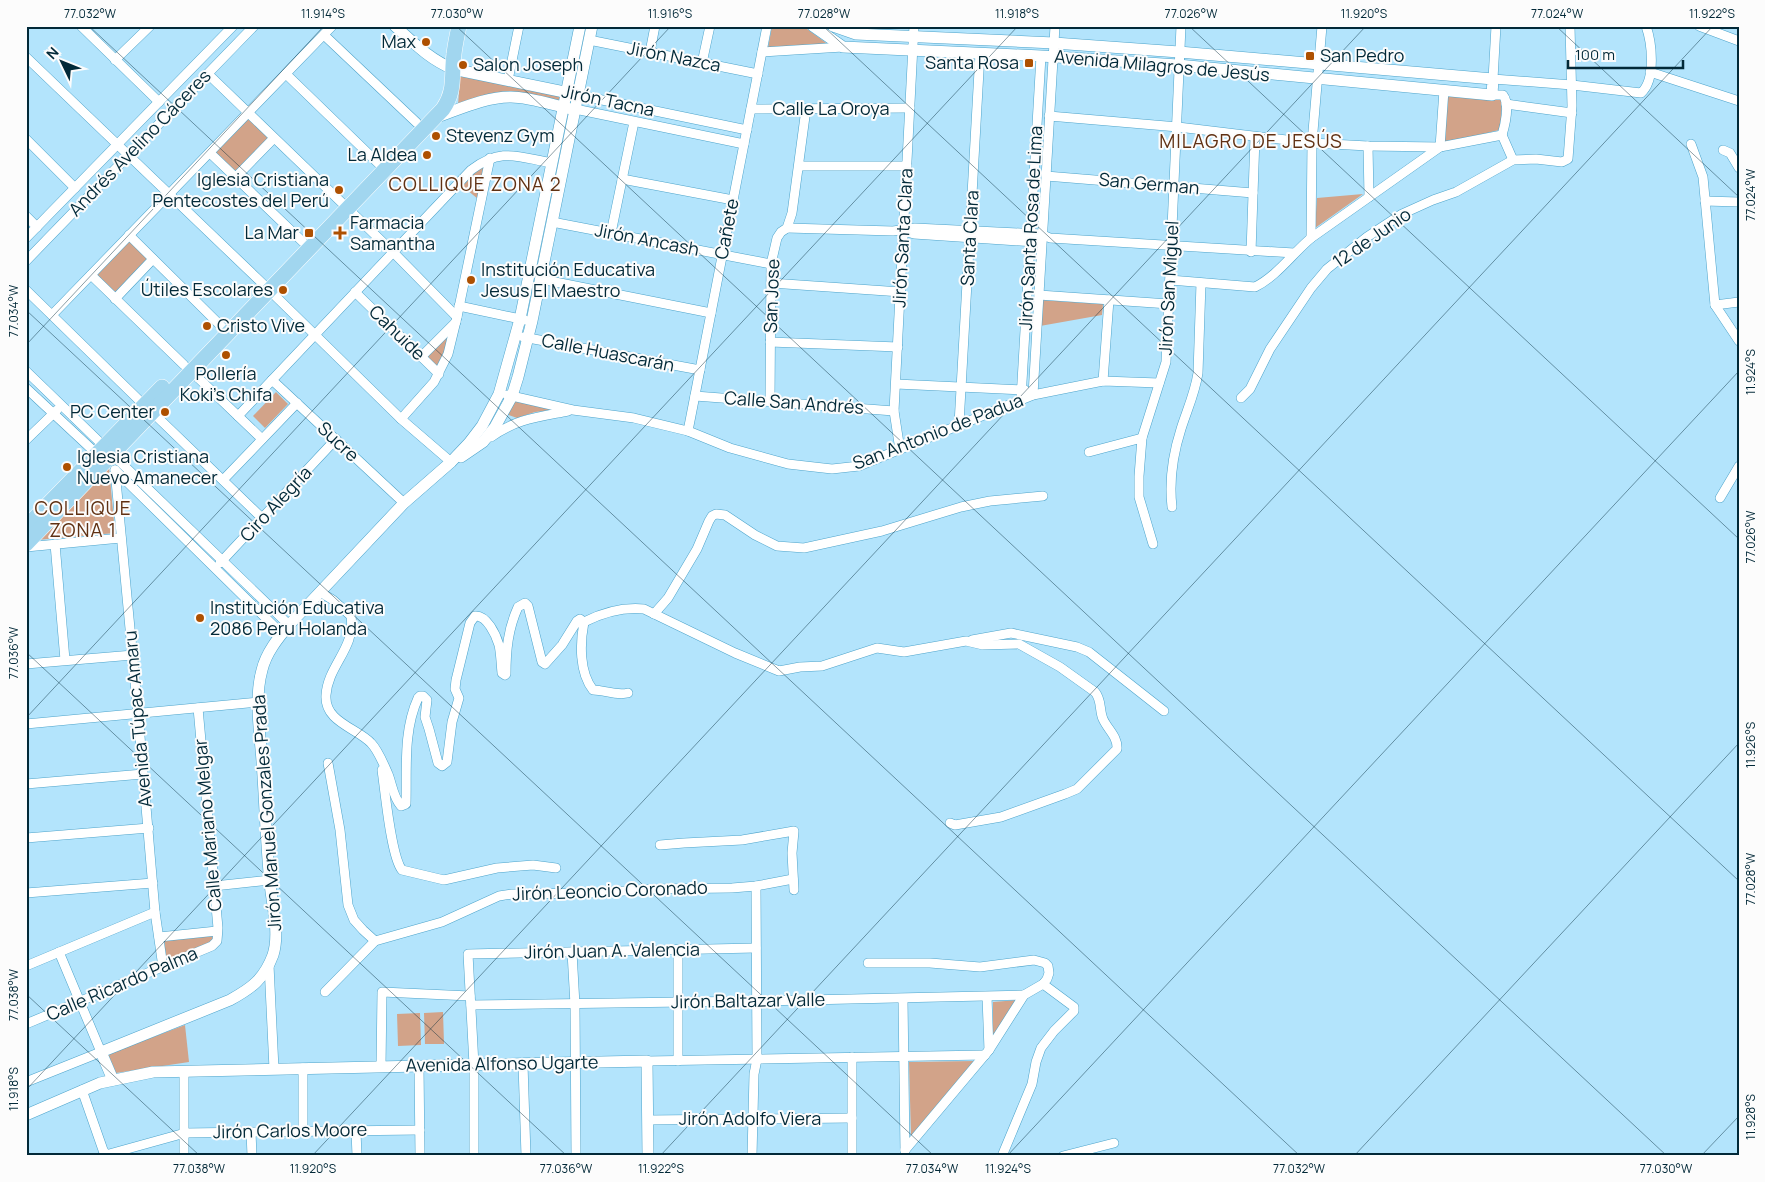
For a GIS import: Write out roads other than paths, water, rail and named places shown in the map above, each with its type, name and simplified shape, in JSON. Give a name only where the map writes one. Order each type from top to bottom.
[{"type":"main road","points":[[26,545],[107,457],[148,409],[345,206],[435,118],[449,100],[452,90],[445,51],[450,26]]},
{"type":"main road","points":[[188,368],[222,327],[266,287],[304,242],[345,206],[379,164],[440,98],[459,26]]},
{"type":"main road","points":[[26,527],[107,457]]},
{"type":"street","points":[[81,26],[159,102]]},
{"type":"street","points":[[115,60],[150,26]]},
{"type":"street","name":"Andrés Avelino Cáceres","points":[[26,238],[233,26]]},
{"type":"street","name":"Andrés Avelino Cáceres","points":[[26,261],[254,26]]},
{"type":"street","points":[[52,315],[332,26]]},
{"type":"street","name":"Jirón Tacna","points":[[395,26],[430,57],[448,67],[747,130]]},
{"type":"street","points":[[508,80],[519,26]]},
{"type":"street","points":[[572,94],[580,26]]},
{"type":"street","points":[[526,320],[540,279],[552,222],[569,108],[592,26]]},
{"type":"street","points":[[650,52],[655,26]]},
{"type":"street","points":[[702,62],[710,26]]},
{"type":"street","name":"Cañete","points":[[688,431],[767,26]]},
{"type":"street","points":[[814,26],[843,47]]},
{"type":"street","points":[[1047,57],[1054,43],[1054,26]]},
{"type":"street","name":"Jirón San Miguel","points":[[1153,544],[1139,497],[1142,438],[1166,362],[1178,127],[1178,66],[1181,26]]},
{"type":"street","points":[[1311,238],[1312,143],[1322,26]]},
{"type":"street","points":[[1496,26],[1492,95],[1504,95],[1506,98],[1502,135],[1513,160]]},
{"type":"street","points":[[1506,104],[1572,113],[1570,26]]},
{"type":"street","points":[[1493,79],[1641,93],[1647,84],[1650,72],[1651,40],[1646,26]]},
{"type":"street","points":[[1699,26],[1739,41]]},
{"type":"street","name":"Avenida Milagros de Jesús","points":[[838,29],[856,34],[914,32],[1179,52],[1493,79]]},
{"type":"street","name":"Jirón Santa Clara","points":[[900,450],[894,410],[914,32]]},
{"type":"street","points":[[324,35],[417,123]]},
{"type":"street","name":"Jirón Nazca","points":[[589,40],[758,74]]},
{"type":"street","points":[[762,52],[843,47]]},
{"type":"street","name":"Avenida Milagros de Jesús","points":[[843,47],[980,53],[1178,66],[1492,95]]},
{"type":"street","name":"Santa Clara","points":[[959,424],[980,53]]},
{"type":"street","points":[[26,57],[401,419],[450,462]]},
{"type":"street","name":"Jirón Santa Rosa de Lima","points":[[1033,393],[1049,116],[1047,57]]},
{"type":"street","name":"Jirón Santa Rosa de Lima","points":[[1021,395],[1031,238],[1047,57]]},
{"type":"street","points":[[1650,72],[1739,102]]},
{"type":"street","points":[[208,74],[393,252],[457,319]]},
{"type":"street","points":[[286,74],[379,164]]},
{"type":"street","points":[[1440,147],[1444,90]]},
{"type":"street","points":[[435,118],[484,100],[512,97],[744,144]]},
{"type":"street","points":[[450,462],[470,453],[483,442],[512,396],[552,163],[569,108]]},
{"type":"street","name":"Calle La Oroya","points":[[751,108],[910,108]]},
{"type":"street","name":"San Jose","points":[[770,400],[771,264],[777,238],[787,228],[792,213],[800,166],[806,108]]},
{"type":"street","name":"12 de Junio","points":[[1241,398],[1250,389],[1270,349],[1311,288],[1327,269],[1367,237],[1402,214],[1432,200],[1456,192],[1513,160],[1536,159],[1562,162],[1568,160],[1572,113]]},
{"type":"street","points":[[1049,116],[1178,127],[1312,143],[1368,146],[1440,147],[1502,135]]},
{"type":"street","points":[[611,233],[634,122]]},
{"type":"street","points":[[1251,252],[1255,137]]},
{"type":"street","points":[[236,177],[274,138]]},
{"type":"street","points":[[26,139],[75,188]]},
{"type":"street","points":[[1691,144],[1703,177],[1715,305],[1739,341]]},
{"type":"street","points":[[1368,146],[1369,197]]},
{"type":"street","points":[[1170,280],[1255,287],[1265,282],[1277,272],[1311,238],[1440,147]]},
{"type":"street","points":[[1723,150],[1730,153],[1739,168]]},
{"type":"street","points":[[210,153],[304,242]]},
{"type":"street","points":[[238,416],[471,170],[490,158],[499,155],[552,163]]},
{"type":"street","points":[[401,419],[434,382],[448,354],[460,306],[490,158]]},
{"type":"street","points":[[800,166],[907,166]]},
{"type":"street","name":"San German","points":[[1046,176],[1253,193]]},
{"type":"street","points":[[622,179],[733,200]]},
{"type":"street","points":[[1705,201],[1739,202]]},
{"type":"street","points":[[26,216],[37,227]]},
{"type":"street","name":"Jirón Ancash","points":[[552,222],[771,264]]},
{"type":"street","points":[[787,228],[904,231],[914,234],[970,234],[1171,245],[1251,252],[1294,253]]},
{"type":"street","points":[[129,235],[222,327]]},
{"type":"street","points":[[115,299],[154,259]]},
{"type":"street","points":[[91,275],[262,439]]},
{"type":"street","points":[[540,279],[711,313]]},
{"type":"street","points":[[1172,506],[1174,453],[1181,427],[1196,388],[1198,374],[1201,283]]},
{"type":"street","points":[[771,284],[901,292]]},
{"type":"street","points":[[26,290],[262,518]]},
{"type":"street","name":"Cahuide","points":[[355,292],[439,374]]},
{"type":"street","points":[[1039,295],[1169,304]]},
{"type":"street","points":[[1103,380],[1109,300]]},
{"type":"street","points":[[1715,305],[1739,302]]},
{"type":"street","points":[[460,306],[526,320]]},
{"type":"street","points":[[422,357],[457,319]]},
{"type":"street","points":[[450,462],[469,443],[490,411],[499,394],[522,337]]},
{"type":"street","name":"Calle Huascarán","points":[[522,337],[700,370]]},
{"type":"street","points":[[770,342],[898,347]]},
{"type":"street","points":[[26,371],[215,568],[286,629]]},
{"type":"street","name":"Sucre","points":[[272,380],[404,503]]},
{"type":"street","name":"San Antonio de Padua","points":[[499,394],[573,410],[634,418],[688,431],[730,448],[788,464],[832,469],[859,466],[900,450],[1021,395],[1103,380],[1159,383]]},
{"type":"street","points":[[896,384],[961,387],[1021,395]]},
{"type":"street","points":[[26,388],[53,414],[107,457],[222,560],[286,629]]},
{"type":"street","name":"Calle San Andrés","points":[[694,396],[894,410]]},
{"type":"street","points":[[223,480],[297,403]]},
{"type":"street","points":[[26,440],[61,406]]},
{"type":"street","name":"San Antonio de Padua","points":[[483,442],[516,422],[573,410]]},
{"type":"street","points":[[490,411],[516,422]]},
{"type":"street","points":[[1089,452],[1142,438]]},
{"type":"street","name":"Ciro Alegría","points":[[215,568],[336,440]]},
{"type":"street","name":"Avenida Túpac Amaru","points":[[107,457],[121,538],[144,774],[155,912],[163,967]]},
{"type":"street","name":"Jirón Manuel Gonzales Prada","points":[[26,1082],[230,1000],[248,990],[261,978],[274,952],[276,934],[270,880],[258,702],[262,668],[286,629],[404,503],[450,462]]},
{"type":"street","points":[[1720,498],[1739,466]]},
{"type":"street","points":[[654,614],[668,598],[697,549],[709,521],[716,514],[725,514],[755,535],[777,546],[804,548],[882,531],[960,507],[990,501],[1043,496]]},
{"type":"street","points":[[26,545],[121,538]]},
{"type":"street","points":[[55,544],[65,660]]},
{"type":"street","points":[[320,592],[333,600],[351,616],[352,629],[344,654],[334,667],[328,683],[327,704],[336,718],[372,744],[388,773],[400,806],[406,804],[408,732],[415,704],[418,698],[423,696],[427,700],[425,718],[430,729],[438,763],[442,766],[446,764],[452,722],[459,698],[455,689],[456,680],[470,623],[475,616],[485,619],[499,645],[502,673],[504,674],[506,674],[506,642],[513,617],[521,604],[525,603],[528,606],[542,662],[545,664],[548,663],[562,645],[576,621],[580,619],[584,622]]},
{"type":"street","points":[[584,622],[600,614],[644,609],[734,653],[779,671],[800,667],[822,666],[877,648],[904,652],[1011,633],[1077,647],[1089,652],[1164,711]]},
{"type":"street","points":[[584,622],[582,632],[583,665],[588,683],[593,690],[603,690],[620,695],[628,693]]},
{"type":"street","points":[[950,823],[955,825],[1001,817],[1077,789],[1117,749],[1116,739],[1102,717],[1099,697],[1095,692],[1060,667],[1018,644],[983,645],[966,641]]},
{"type":"street","points":[[26,664],[133,655]]},
{"type":"street","points":[[26,724],[258,702]]},
{"type":"street","name":"Calle Mariano Melgar","points":[[198,708],[217,941]]},
{"type":"street","points":[[380,759],[393,842],[402,870],[444,880],[497,868],[533,865],[556,868]]},
{"type":"street","points":[[325,992],[375,941],[354,920],[348,905],[340,830],[328,762]]},
{"type":"street","points":[[26,784],[144,774]]},
{"type":"street","points":[[26,838],[148,828]]},
{"type":"street","points":[[660,846],[684,842],[742,840],[794,831],[792,853],[794,890]]},
{"type":"street","name":"Jirón Leoncio Coronado","points":[[375,941],[442,922],[499,896],[512,894],[598,893],[651,888],[732,888],[756,886],[793,879]]},
{"type":"street","points":[[214,886],[270,880]]},
{"type":"street","points":[[26,893],[153,883]]},
{"type":"street","points":[[752,1156],[754,1074],[757,1059],[756,886]]},
{"type":"street","points":[[26,966],[155,912]]},
{"type":"street","points":[[159,937],[217,931]]},
{"type":"street","name":"Calle Ricardo Palma","points":[[26,1024],[212,946],[217,941]]},
{"type":"street","name":"Jirón Juan A. Valencia","points":[[471,1001],[468,954],[756,948]]},
{"type":"street","points":[[678,949],[678,1061]]},
{"type":"street","points":[[59,952],[113,1080]]},
{"type":"street","points":[[572,952],[575,1005],[576,1156]]},
{"type":"street","points":[[868,964],[930,963],[980,967],[1034,960],[1045,963],[1048,966],[1049,974],[1043,984],[1024,995],[987,1052],[905,1153]]},
{"type":"street","points":[[269,965],[274,1069]]},
{"type":"street","points":[[1002,1156],[1032,1084],[1041,1048],[1075,1009],[1043,984]]},
{"type":"street","name":"Jirón Baltazar Valle","points":[[381,1067],[382,992],[471,1001],[575,1005],[1024,995]]},
{"type":"street","points":[[987,997],[987,1052]]},
{"type":"street","points":[[903,998],[905,1153]]},
{"type":"street","points":[[471,1001],[474,1065],[474,1156]]},
{"type":"street","name":"Avenida Alfonso Ugarte","points":[[28,1116],[82,1090],[113,1080],[153,1072],[904,1056],[987,1052]]},
{"type":"street","points":[[852,1057],[852,1156]]},
{"type":"street","points":[[647,1061],[648,1156]]},
{"type":"street","points":[[523,1064],[526,1156]]},
{"type":"street","points":[[419,1066],[420,1156]]},
{"type":"street","points":[[303,1068],[303,1131]]},
{"type":"street","points":[[184,1071],[184,1156]]},
{"type":"street","points":[[82,1090],[105,1155]]},
{"type":"street","name":"Jirón Adolfo Viera","points":[[648,1120],[852,1118]]},
{"type":"street","points":[[356,1130],[357,1156]]},
{"type":"street","name":"Jirón Carlos Moore","points":[[105,1155],[184,1133],[420,1130]]},
{"type":"street","points":[[251,1132],[252,1156]]},
{"type":"street","points":[[1063,1156],[1090,1153],[1114,1142]]},
{"type":"place","name":"Max","points":[[426,42]]},
{"type":"place","name":"San Pedro","points":[[1310,56]]},
{"type":"place","name":"Santa Rosa","points":[[1029,63]]},
{"type":"place","name":"Salon Joseph","points":[[463,65]]},
{"type":"place","name":"Stevenz Gym","points":[[436,136]]},
{"type":"place","name":"La Aldea","points":[[427,155]]},
{"type":"place","name":"Iglesia Cristiana Pentecostes del Perú","points":[[339,190]]},
{"type":"place","name":"La Mar","points":[[309,233]]},
{"type":"place","name":"Farmacia Samantha","points":[[340,233]]},
{"type":"place","name":"Institución Educativa Jesus El Maestro","points":[[471,280]]},
{"type":"place","name":"Útiles Escolares","points":[[283,290]]},
{"type":"place","name":"Cristo Vive","points":[[207,326]]},
{"type":"place","name":"Pollería Koki's Chifa","points":[[226,355]]},
{"type":"place","name":"PC Center","points":[[165,412]]},
{"type":"place","name":"Iglesia Cristiana Nuevo Amanecer","points":[[67,467]]},
{"type":"place","name":"Institución Educativa 2086 Peru Holanda","points":[[200,618]]},
{"type":"district","name":"MILAGRO DE JESÚS","points":[[1251,141]]},
{"type":"district","name":"COLLIQUE ZONA 2","points":[[475,184]]},
{"type":"district","name":"COLLIQUE ZONA 1","points":[[83,519]]}]
